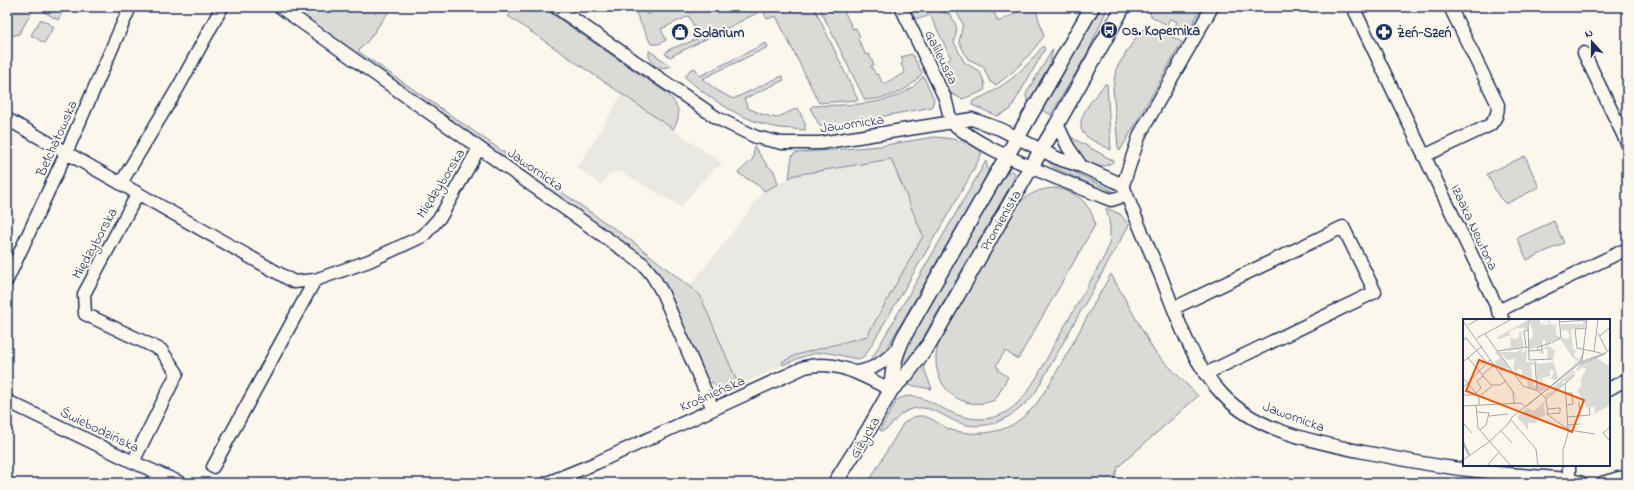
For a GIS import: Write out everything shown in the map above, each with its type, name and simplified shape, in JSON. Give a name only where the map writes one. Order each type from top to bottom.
[{"type":"street","name":"Bełchatowska","points":[[7,280],[66,153],[130,7]]},
{"type":"street","points":[[121,183],[179,86],[222,7]]},
{"type":"street","name":"Jawornicka","points":[[280,7],[629,254],[647,269],[662,292],[713,409]]},
{"type":"street","name":"Jawornicka","points":[[556,7],[717,118],[756,137],[782,143],[820,143],[972,119],[1000,129],[1059,159],[1081,166],[1125,190],[1190,348],[1205,374],[1222,395],[1243,412],[1266,425],[1294,435],[1327,444],[1445,467],[1569,479],[1582,483]]},
{"type":"street","name":"Galileusza","points":[[901,7],[945,98],[951,122]]},
{"type":"street","name":"Promienista","points":[[858,372],[876,367],[885,361],[897,349],[1092,7]]},
{"type":"street","name":"Promienista","points":[[891,390],[906,375],[930,344],[1057,124],[1122,7]]},
{"type":"street","points":[[951,122],[964,132],[1007,156],[1111,200],[1125,190],[1140,134],[1212,7]]},
{"type":"street","name":"Izaaka Newtona","points":[[1353,7],[1500,315],[1627,249]]},
{"type":"street","points":[[1424,156],[1490,125],[1496,119],[1498,112],[1498,105],[1450,7]]},
{"type":"street","points":[[1584,53],[1627,143]]},
{"type":"street","name":"Międzyborska","points":[[7,119],[294,282],[315,280],[369,261],[423,236],[441,216],[479,148]]},
{"type":"street","points":[[1057,124],[1070,151],[1081,166]]},
{"type":"street","name":"Międzyborska","points":[[133,462],[177,373],[160,350],[86,314],[84,294],[138,193]]},
{"type":"street","points":[[1174,308],[1343,227],[1375,292],[1205,374]]},
{"type":"street","points":[[213,467],[315,280]]},
{"type":"street","name":"Promienista","points":[[891,390],[892,370],[897,349]]},
{"type":"street","name":"Krośnieńska","points":[[547,483],[596,463],[805,367],[828,365],[858,372],[891,390]]},
{"type":"street","points":[[1610,388],[1627,380]]},
{"type":"street","name":"Giżycka","points":[[835,483],[869,429],[891,390]]},
{"type":"street","name":"Świebodzińska","points":[[7,401],[180,483]]},
{"type":"street","points":[[1569,466],[1569,479]]},
{"type":"street","points":[[1602,483],[1627,477]]},
{"type":"street","points":[[150,483],[169,478]]},
{"type":"shaded area","points":[[7,7],[34,8],[19,34],[8,37],[7,37]]},
{"type":"shaded area","points":[[47,7],[65,7],[58,20],[44,12]]},
{"type":"shaded area","points":[[291,7],[392,7],[367,42],[358,51],[632,241],[700,295],[739,386],[724,390],[718,388],[712,382],[709,383],[668,291],[658,274],[632,248]]},
{"type":"shaded area","points":[[518,7],[542,7],[668,94],[678,110],[678,119],[673,129],[508,16]]},
{"type":"shaded area","points":[[633,7],[643,7],[647,15],[662,7],[814,7],[858,100],[819,103],[776,16],[767,19],[763,10],[670,57],[665,54],[668,50],[699,38],[689,16],[661,29],[666,40],[659,44],[651,44]]},
{"type":"shaded area","points":[[819,7],[846,7],[847,9],[844,11],[853,29],[856,28],[860,37],[858,39],[866,55],[869,54],[874,65],[871,66],[876,75],[878,74],[883,84],[905,73],[901,64],[903,62],[901,57],[912,54],[922,73],[904,90],[882,98],[865,100]]},
{"type":"shaded area","points":[[920,7],[936,7],[938,11],[951,15],[957,28],[954,42],[964,62],[980,72],[985,84],[984,91],[962,99],[948,92],[939,75],[943,64],[951,58],[930,15],[916,18],[908,12]]},
{"type":"shaded area","points":[[954,7],[988,7],[991,13],[994,12],[998,22],[1020,11],[1019,7],[1035,7],[1044,36],[1022,63],[996,85],[990,82],[983,66],[968,59],[959,42],[963,24]]},
{"type":"shaded area","points":[[1101,7],[1108,7],[1088,52],[1051,115],[1042,110]]},
{"type":"shaded area","points":[[1148,7],[1202,7],[1186,35],[1174,29],[1177,22],[1170,18],[1167,25],[1151,16]]},
{"type":"shaded area","points":[[41,19],[54,27],[44,43],[31,35]]},
{"type":"shaded area","points":[[1147,28],[1156,29],[1182,42],[1120,151],[1118,147],[1113,88],[1116,69],[1140,31]]},
{"type":"shaded area","points":[[766,43],[768,47],[702,79],[718,91],[733,99],[782,76],[784,80],[744,99],[748,108],[761,114],[776,118],[798,108],[805,123],[805,130],[780,128],[754,121],[717,102],[685,77],[690,70],[695,68],[700,76]]},
{"type":"shaded area","points":[[1043,46],[1045,49],[1010,110],[997,116],[972,105],[973,101],[994,91],[1012,78],[1036,55]]},
{"type":"shaded area","points":[[1053,49],[1049,67],[1030,102],[1028,102],[1026,96],[1027,92]]},
{"type":"shaded area","points":[[649,51],[671,66],[664,68],[655,66],[649,57]]},
{"type":"shaded area","points":[[923,76],[934,99],[932,107],[821,128],[810,108],[813,106],[857,104],[888,99],[901,94],[913,86]]},
{"type":"shaded area","points":[[1105,84],[1107,84],[1111,150],[1084,134],[1081,128],[1083,115]]},
{"type":"shaded area","points":[[622,94],[722,163],[699,184],[681,207],[620,171],[609,174],[601,185],[575,166],[581,162]]},
{"type":"shaded area","points":[[1069,136],[1114,161],[1107,165],[1093,165],[1081,156]]},
{"type":"shaded area","points":[[934,137],[965,142],[972,145],[982,153],[968,180],[868,351],[859,359],[817,353],[783,365],[782,362],[796,355],[867,336],[923,236],[891,159],[795,175],[789,178],[792,156],[795,153],[879,146]]},
{"type":"shaded area","points":[[754,146],[767,165],[774,171],[778,184],[764,191],[762,188],[738,173],[753,159]]},
{"type":"shaded area","points":[[1525,156],[1539,187],[1506,204],[1499,197],[1487,174]]},
{"type":"shaded area","points":[[891,159],[923,236],[867,336],[782,363],[783,365],[739,386],[701,295],[690,286],[747,214],[762,192],[795,175]]},
{"type":"shaded area","points":[[986,161],[988,171],[985,179],[884,353],[868,365]]},
{"type":"shaded area","points":[[1049,161],[1113,191],[1105,191],[1053,167]]},
{"type":"shaded area","points":[[1012,170],[1015,173],[1013,181],[912,357],[900,373],[896,370],[908,343],[1005,175]]},
{"type":"shaded area","points":[[1054,188],[1069,192],[1081,199],[1090,210],[1095,225],[1018,359],[1005,351],[996,366],[999,368],[998,370],[1008,377],[995,400],[981,403],[968,402],[957,398],[941,381],[937,369],[936,356],[939,342],[1017,206],[1025,198],[1034,193]]},
{"type":"shaded area","points":[[1106,208],[1120,214],[1129,225],[1035,393],[1028,401],[1010,415],[1000,421],[990,424],[979,426],[968,425],[957,422],[933,410],[917,408],[904,412],[887,428],[882,431],[880,430],[897,400],[903,397],[916,397],[964,417],[981,419],[1005,413],[1019,402],[1036,378],[1105,255],[1110,238],[1109,220]]},
{"type":"shaded area","points":[[1554,221],[1564,243],[1527,260],[1517,238]]},
{"type":"shaded area","points":[[1111,274],[1154,351],[1198,396],[1118,467],[1113,483],[868,483],[903,424],[911,418],[924,416],[948,429],[955,431],[984,433],[1005,428],[1015,423],[1025,415],[1035,406],[1047,387]]},
{"type":"shaded area","points":[[923,358],[925,371],[932,389],[909,385]]},
{"type":"place","name":"Os. Kopernika","points":[[1109,30]]},
{"type":"place","name":"Solarium","points":[[680,32]]},
{"type":"place","name":"Żeń-Szeń","points":[[1384,32]]}]
